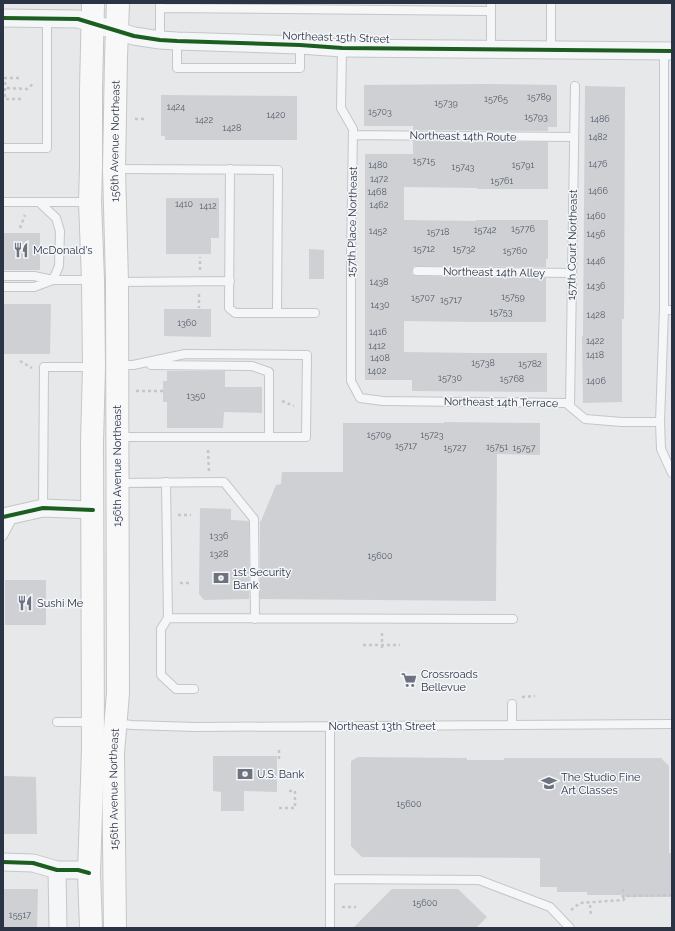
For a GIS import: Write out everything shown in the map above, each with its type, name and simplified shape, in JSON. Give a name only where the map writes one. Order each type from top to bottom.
[{"type":"main road","points":[[108,3],[117,31]]},
{"type":"main road","name":"156th Avenue Northeast","points":[[115,928],[113,753],[104,723],[118,693],[117,437],[125,364],[117,282],[114,169],[118,3]]},
{"type":"main road","name":"156th Avenue Northeast","points":[[91,928],[89,873],[104,723],[93,510],[92,442],[94,367],[90,202],[93,13]]},
{"type":"street","name":"Northeast 15th Street","points":[[3,18],[78,19],[93,13],[117,31],[134,36],[177,41],[300,45],[342,48],[668,50]]},
{"type":"street","points":[[9,516],[43,508],[93,510]]},
{"type":"street","points":[[3,862],[33,863],[58,870],[78,870],[89,873]]},
{"type":"street","points":[[58,870],[58,928]]},
{"type":"lane","points":[[551,3],[551,49]]},
{"type":"lane","points":[[160,40],[160,6],[491,7],[491,49]]},
{"type":"lane","points":[[3,148],[47,148],[47,18]]},
{"type":"lane","points":[[177,41],[177,68],[300,68],[300,45]]},
{"type":"lane","name":"157th Place Northeast","points":[[342,48],[341,108],[353,129],[351,382],[360,398]]},
{"type":"lane","points":[[668,50],[668,310],[660,422],[661,449],[672,473]]},
{"type":"lane","name":"157th Court Northeast","points":[[570,405],[575,86]]},
{"type":"lane","name":"Northeast 14th Route","points":[[353,135],[574,137]]},
{"type":"lane","points":[[114,169],[278,170],[277,313]]},
{"type":"lane","points":[[230,169],[229,308],[235,313],[315,313]]},
{"type":"lane","points":[[3,202],[90,202]]},
{"type":"lane","points":[[3,287],[34,287],[53,280],[59,266],[60,231],[56,218],[39,202]]},
{"type":"lane","name":"Northeast 14th Alley","points":[[416,271],[572,273]]},
{"type":"lane","points":[[3,276],[34,276],[53,280],[93,280]]},
{"type":"lane","points":[[117,282],[230,281]]},
{"type":"lane","points":[[117,437],[306,437],[307,356],[185,354],[125,364]]},
{"type":"lane","points":[[125,364],[252,366],[268,372],[268,437]]},
{"type":"lane","points":[[43,508],[44,367],[94,367]]},
{"type":"lane","name":"Northeast 14th Terrace","points":[[360,398],[383,401],[566,403],[585,419],[622,422],[660,422]]},
{"type":"lane","points":[[166,482],[168,618],[161,629],[161,676],[176,689],[194,689]]},
{"type":"lane","points":[[117,483],[224,482],[254,519],[255,619]]},
{"type":"lane","points":[[3,536],[9,516]]},
{"type":"lane","points":[[168,618],[513,620]]},
{"type":"lane","points":[[512,704],[512,725]]},
{"type":"lane","name":"Northeast 13th Street","points":[[57,722],[195,727],[672,724]]},
{"type":"lane","points":[[330,726],[330,928]]},
{"type":"lane","points":[[331,879],[479,880],[550,906],[570,928]]},
{"type":"path","points":[[21,78],[5,78],[5,99],[21,99]]},
{"type":"path","points":[[7,88],[27,89]]},
{"type":"path","points":[[134,119],[146,119]]},
{"type":"path","points":[[20,228],[26,213]]},
{"type":"path","points":[[200,257],[200,272]]},
{"type":"path","points":[[198,292],[198,308]]},
{"type":"path","points":[[20,361],[32,368]]},
{"type":"path","points":[[138,392],[163,392]]},
{"type":"path","points":[[281,401],[294,406]]},
{"type":"path","points":[[209,437],[209,482]]},
{"type":"path","points":[[177,515],[191,515]]},
{"type":"path","points":[[177,583],[191,583]]},
{"type":"path","points":[[382,628],[382,646]]},
{"type":"path","points":[[363,645],[400,645]]},
{"type":"path","points":[[521,697],[535,696]]},
{"type":"path","points":[[279,749],[279,759]]},
{"type":"path","points":[[279,808],[295,808],[295,791],[286,792]]},
{"type":"path","points":[[622,890],[623,900]]},
{"type":"path","points":[[570,911],[580,903],[623,900],[628,896],[672,895]]},
{"type":"path","points":[[590,905],[591,916]]},
{"type":"path","points":[[342,907],[356,907]]},
{"type":"building","points":[[364,85],[557,85],[557,127],[548,127],[548,131],[413,130],[413,126],[364,126]]},
{"type":"building","points":[[585,86],[625,87],[624,319],[622,319],[622,402],[583,403],[582,336]]},
{"type":"building","points":[[161,95],[297,96],[297,140],[165,140],[165,136],[161,136]]},
{"type":"building","points":[[413,141],[548,142],[548,189],[404,187],[404,220],[548,220],[548,259],[546,259],[546,267],[414,266],[412,271],[412,274],[417,276],[546,278],[546,322],[404,321],[404,352],[547,353],[547,392],[412,391],[412,380],[365,380],[365,154],[413,154]]},
{"type":"building","points":[[166,198],[219,198],[219,238],[211,238],[211,254],[166,254]]},
{"type":"building","name":"McDonald's","points":[[3,233],[40,233],[40,270],[3,270]]},
{"type":"building","points":[[309,249],[324,250],[324,279],[309,279]]},
{"type":"building","points":[[3,304],[51,304],[50,354],[3,354]]},
{"type":"building","points":[[164,309],[211,309],[211,337],[164,336]]},
{"type":"building","points":[[167,371],[225,371],[225,387],[262,387],[262,413],[224,412],[223,428],[167,428],[167,402],[163,402],[163,381],[167,381]]},
{"type":"building","points":[[343,423],[540,423],[540,455],[497,454],[496,601],[260,599],[260,521],[276,485],[281,484],[282,472],[343,472]]},
{"type":"building","points":[[200,508],[231,509],[231,520],[249,521],[249,599],[204,600],[199,594]]},
{"type":"building","name":"Sushi Me","points":[[5,580],[46,580],[46,625],[5,625]]},
{"type":"building","name":"U.S. Bank","points":[[213,756],[277,756],[277,792],[244,791],[244,811],[221,811],[221,792],[213,791]]},
{"type":"building","points":[[358,757],[467,758],[467,760],[504,760],[504,758],[661,758],[669,766],[669,853],[672,853],[672,897],[587,895],[587,892],[557,892],[557,887],[540,887],[540,858],[362,857],[351,846],[351,761]]},
{"type":"building","points":[[3,776],[36,777],[37,834],[3,834]]},
{"type":"building","points":[[3,889],[38,889],[37,928],[3,928]]},
{"type":"building","points":[[392,889],[458,889],[487,917],[476,928],[353,928]]},
{"type":"cycle path","points":[[3,18],[78,19],[134,36],[177,41],[300,45],[342,48],[672,51]]},
{"type":"cycle path","points":[[3,517],[43,508],[93,510]]},
{"type":"cycle path","points":[[3,862],[33,863],[57,870],[78,870],[89,873]]},
{"type":"place","name":"McDonald's","points":[[21,250]]},
{"type":"place","name":"1st Security Bank","points":[[221,578]]},
{"type":"place","name":"Sushi Me","points":[[25,603]]},
{"type":"place","name":"Crossroads Bellevue","points":[[409,680]]},
{"type":"place","name":"U.S. Bank","points":[[245,774]]},
{"type":"place","name":"The Studio Fine Art Classes","points":[[549,783]]}]
